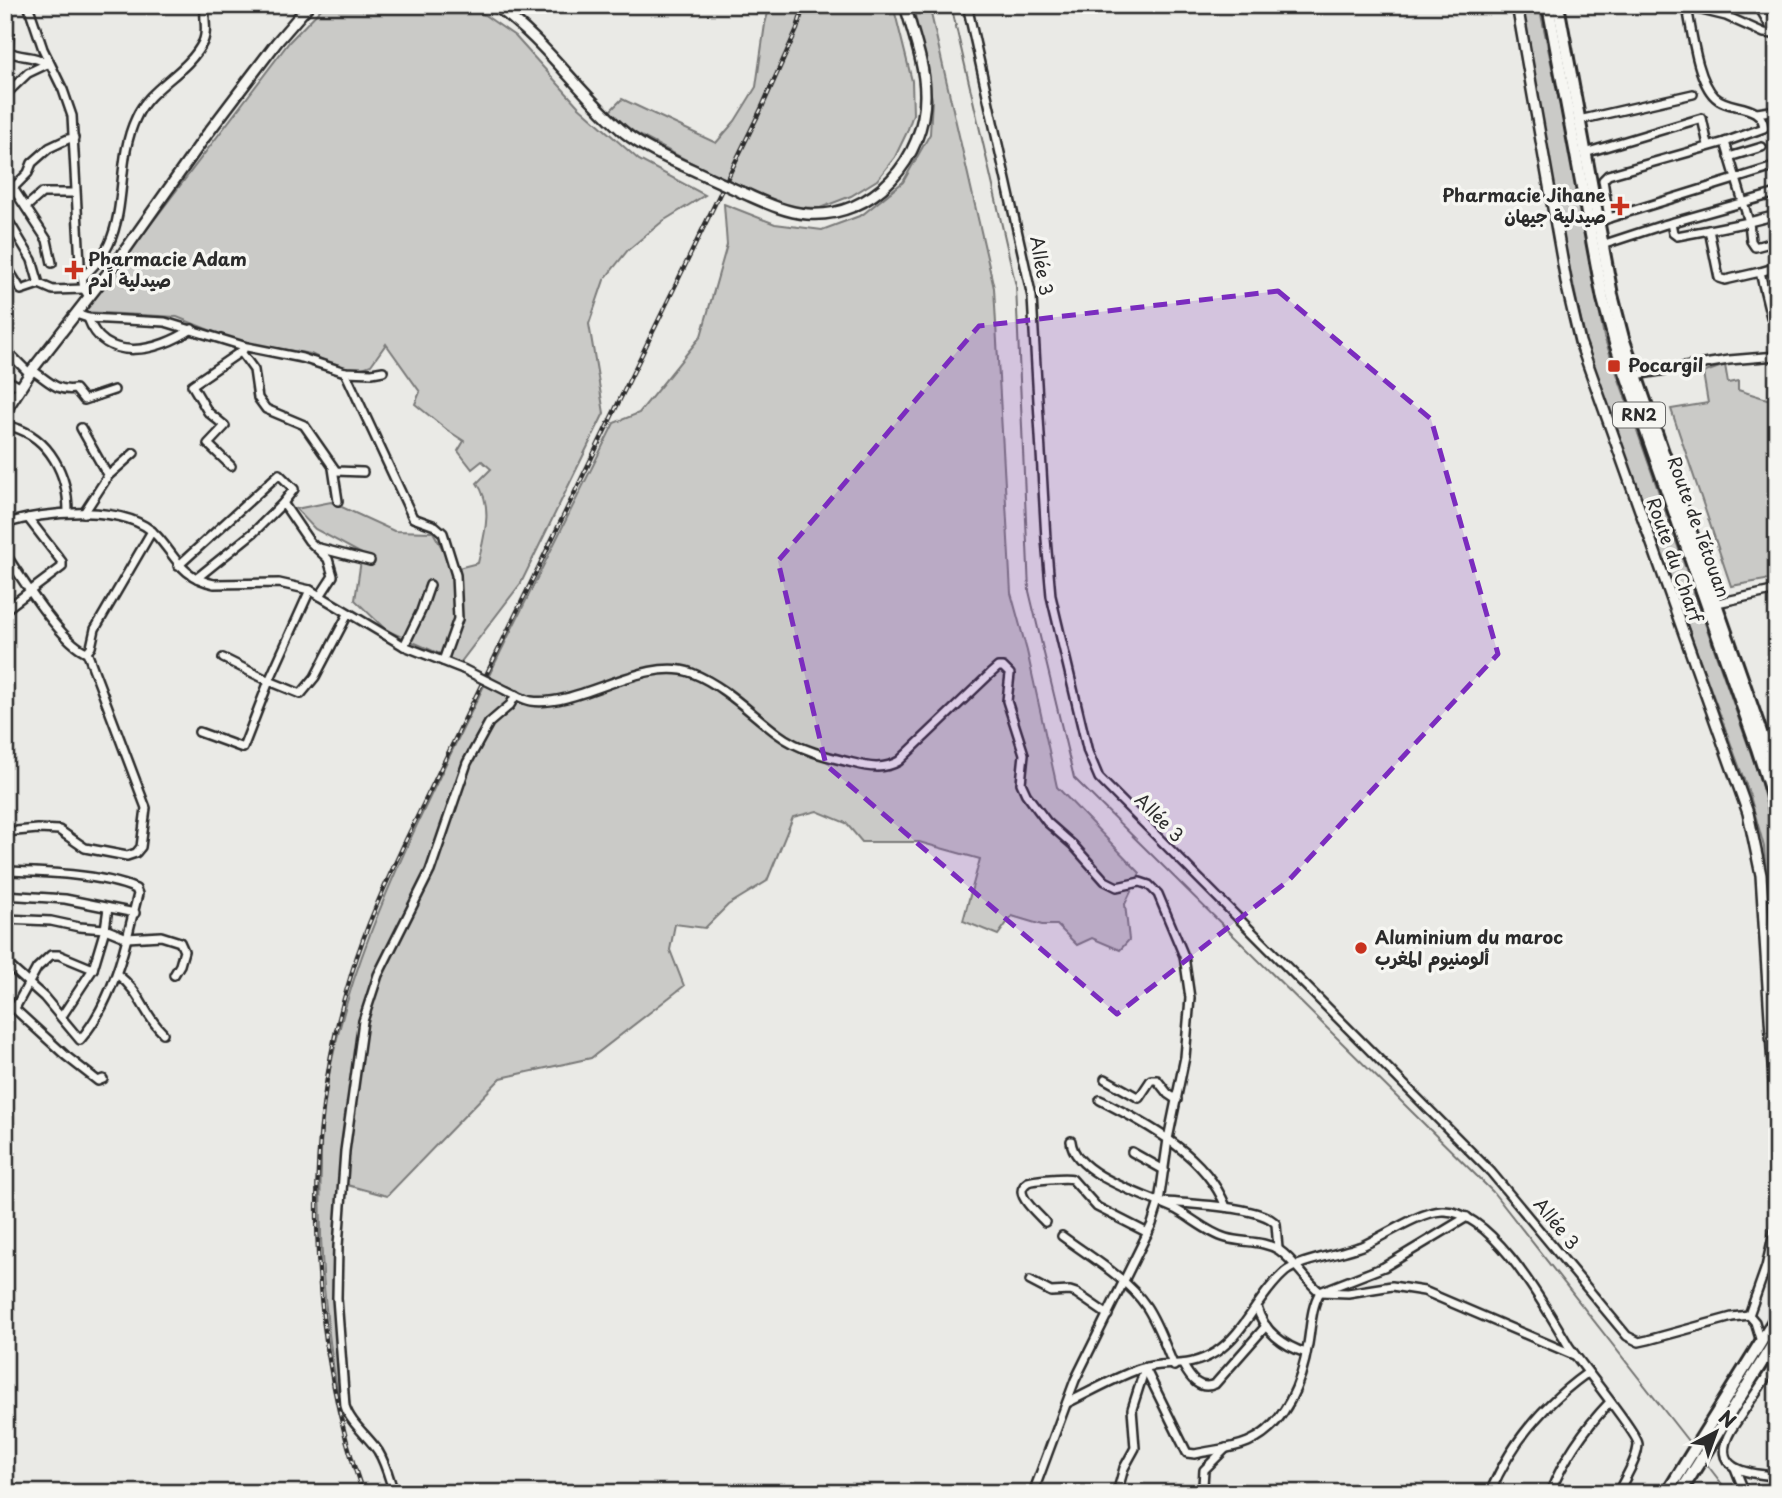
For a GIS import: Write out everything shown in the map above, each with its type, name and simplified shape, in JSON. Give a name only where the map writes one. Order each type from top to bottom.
[{"type":"highway","name":"Route de Tétouan","points":[[1548,5],[1603,299],[1615,343],[1758,748],[1777,811]]},
{"type":"highway","name":"Route de Tétouan","points":[[1558,5],[1585,153],[1603,221],[1602,245],[1612,295],[1634,375],[1777,778]]},
{"type":"highway","points":[[1771,1355],[1777,1316]]},
{"type":"highway","points":[[1667,1493],[1771,1355],[1777,1338]]},
{"type":"highway","points":[[1680,1493],[1691,1464]]},
{"type":"street","points":[[28,5],[48,63],[68,103],[74,138],[75,193],[82,278],[87,293]]},
{"type":"street","points":[[82,278],[104,253],[111,237],[118,211],[125,149],[135,120],[149,96],[174,78],[201,46],[206,33],[206,5]]},
{"type":"street","points":[[5,412],[20,387],[76,314],[87,293],[277,42],[309,5]]},
{"type":"street","points":[[494,5],[546,49],[597,106],[628,135],[650,149],[741,192],[791,212],[809,214],[827,213],[860,203],[876,194],[905,164],[915,146],[925,107],[925,92],[921,65],[905,5]]},
{"type":"street","name":"Allée 3","points":[[967,5],[1032,298],[1051,596],[1088,752],[1099,778],[1491,1172],[1627,1336],[1639,1342],[1732,1317],[1749,1315]]},
{"type":"street","name":"Route du Charf","points":[[1517,5],[1567,287],[1580,342],[1731,763],[1756,842],[1761,875],[1777,1129]]},
{"type":"street","points":[[1758,5],[1775,36]]},
{"type":"street","points":[[1775,36],[1726,16],[1684,6],[1701,71],[1709,89],[1718,100],[1757,113],[1777,113]]},
{"type":"street","points":[[5,28],[9,35],[10,52],[35,57],[48,63]]},
{"type":"street","points":[[5,95],[28,73],[48,63]]},
{"type":"street","points":[[1579,120],[1693,94]]},
{"type":"street","points":[[1757,113],[1764,124],[1761,130],[1606,176],[1603,180],[1603,221],[1777,166]]},
{"type":"street","points":[[1585,153],[1702,118],[1709,145]]},
{"type":"street","points":[[52,263],[47,240],[13,188],[28,173],[32,163],[49,148],[74,138]]},
{"type":"street","points":[[1725,142],[1749,222],[1751,241],[1755,247],[1777,241]]},
{"type":"street","points":[[1729,157],[1762,147]]},
{"type":"street","points":[[26,207],[42,193],[75,193]]},
{"type":"street","points":[[1602,245],[1777,193]]},
{"type":"street","points":[[5,215],[32,260],[39,284]]},
{"type":"street","points":[[1671,223],[1677,236],[1777,215]]},
{"type":"street","points":[[1709,230],[1719,278],[1725,281],[1777,267]]},
{"type":"street","points":[[5,264],[21,290],[39,284],[53,290],[87,293]]},
{"type":"street","points":[[1760,272],[1773,307],[1771,317]]},
{"type":"street","points":[[76,314],[88,318],[165,322],[192,329],[244,350],[302,358],[345,372],[383,371]]},
{"type":"street","points":[[88,318],[99,338],[122,349],[158,346],[171,342],[192,329]]},
{"type":"street","points":[[5,348],[31,372],[57,388],[75,389],[84,400],[114,390]]},
{"type":"street","points":[[231,466],[208,444],[225,426],[208,412],[192,385],[244,350]]},
{"type":"street","points":[[244,350],[254,369],[258,398],[266,409],[304,425],[333,467],[340,472],[363,472]]},
{"type":"street","points":[[1634,375],[1718,361],[1777,356]]},
{"type":"street","points":[[345,372],[413,518],[435,526],[443,533],[456,575],[459,611],[443,661]]},
{"type":"street","points":[[5,379],[20,387]]},
{"type":"street","points":[[5,432],[13,427],[18,429],[41,442],[49,451],[64,481],[68,512]]},
{"type":"street","points":[[81,428],[108,476]]},
{"type":"street","points":[[84,513],[108,476],[134,453]]},
{"type":"street","points":[[333,467],[338,501]]},
{"type":"street","points":[[178,566],[279,474],[294,489],[283,503],[254,532],[197,578]]},
{"type":"street","points":[[283,503],[295,523],[331,563],[333,576],[320,596]]},
{"type":"street","points":[[5,524],[68,512],[117,517],[141,524],[152,531],[178,566],[197,578],[214,584],[279,583],[310,590],[404,646],[463,669],[527,700],[546,702],[656,671],[684,671],[719,689],[786,740],[865,766],[882,766],[899,761],[990,674],[998,667],[1003,667],[1010,674],[1007,701],[1024,754],[1021,783],[1026,794],[1046,822],[1073,845],[1105,881],[1117,887],[1140,882],[1149,885],[1158,894],[1182,952],[1190,998],[1185,1057],[1168,1139],[1159,1202],[1148,1233],[1066,1403],[1032,1493]]},
{"type":"street","points":[[5,610],[61,570],[63,564],[28,518]]},
{"type":"street","points":[[87,652],[91,647],[95,629],[152,531]]},
{"type":"street","points":[[318,548],[370,561]]},
{"type":"street","points":[[5,553],[31,592],[69,639],[87,652],[146,808],[141,847],[136,853],[127,856],[85,848],[59,831],[38,829],[5,832]]},
{"type":"street","points":[[404,646],[430,585]]},
{"type":"street","points":[[200,732],[243,748],[269,681],[310,590]]},
{"type":"street","points":[[1717,603],[1777,590]]},
{"type":"street","points":[[223,658],[298,694],[303,693],[315,677],[348,614]]},
{"type":"street","points":[[394,1493],[384,1462],[374,1445],[349,1416],[345,1406],[336,1279],[340,1203],[358,1052],[372,991],[389,951],[430,871],[467,763],[488,723],[510,705],[516,695]]},
{"type":"street","points":[[5,871],[89,878],[133,887],[138,894],[117,974],[94,1021],[80,1040],[29,981],[5,962]]},
{"type":"street","points":[[5,895],[65,899],[135,913]]},
{"type":"street","points":[[62,1016],[93,969],[105,929],[108,908]]},
{"type":"street","points":[[5,919],[51,921],[105,929],[127,938],[161,936],[180,942],[184,950],[174,975]]},
{"type":"street","points":[[15,1008],[29,981],[43,961],[51,955],[64,957],[93,969]]},
{"type":"street","points":[[117,974],[142,1000],[152,1022],[163,1033]]},
{"type":"street","points":[[5,1000],[66,1056],[98,1081],[103,1079]]},
{"type":"street","points":[[1105,1079],[1139,1098],[1148,1082],[1157,1080],[1177,1100]]},
{"type":"street","points":[[1100,1100],[1168,1139],[1207,1174],[1226,1207]]},
{"type":"street","points":[[1071,1141],[1077,1158],[1132,1192],[1187,1215],[1218,1235],[1278,1249],[1320,1292],[1348,1293],[1392,1286],[1424,1291],[1574,1355]]},
{"type":"street","points":[[1132,1152],[1164,1170]]},
{"type":"street","points":[[1045,1222],[1024,1198],[1022,1191],[1029,1182],[1067,1177],[1072,1178],[1097,1206],[1148,1233]]},
{"type":"street","points":[[1159,1202],[1226,1207],[1272,1219],[1276,1227],[1278,1249]]},
{"type":"street","points":[[1776,1476],[1735,1468],[1725,1460],[1723,1453],[1726,1440],[1771,1355],[1749,1315],[1766,1266],[1776,1223],[1777,1205]]},
{"type":"street","points":[[1066,1403],[1145,1368],[1178,1366],[1203,1359],[1222,1348],[1280,1277],[1296,1265],[1353,1250],[1433,1212],[1446,1211],[1467,1217],[1509,1256],[1528,1281],[1574,1355],[1632,1429],[1638,1440],[1637,1450],[1618,1493]]},
{"type":"street","points":[[1145,1368],[1185,1451],[1192,1454],[1256,1439],[1281,1414],[1295,1392],[1307,1353],[1315,1303],[1320,1292],[1384,1267],[1467,1217]]},
{"type":"street","points":[[1062,1236],[1123,1282],[1147,1308],[1178,1366],[1204,1387],[1215,1384],[1266,1325]]},
{"type":"street","points":[[1030,1281],[1047,1292],[1076,1293],[1108,1315]]},
{"type":"street","points":[[1257,1307],[1266,1325],[1284,1343],[1307,1353]]},
{"type":"street","points":[[1117,1493],[1124,1468],[1133,1454],[1132,1409],[1145,1368]]},
{"type":"street","points":[[1490,1493],[1508,1456],[1530,1425],[1557,1397],[1587,1373]]},
{"type":"street","points":[[1550,1493],[1566,1457],[1579,1437],[1610,1402]]},
{"type":"street","points":[[1199,1493],[1203,1486],[1204,1470],[1227,1447]]},
{"type":"street","points":[[1735,1468],[1745,1493]]},
{"type":"highlighted area","points":[[1278,291],[1431,419],[1498,654],[1288,881],[1117,1014],[826,765],[778,561],[979,326]]},
{"type":"shaded area","points":[[325,5],[470,5],[515,36],[578,106],[639,160],[705,195],[663,221],[628,250],[604,280],[589,324],[604,413],[521,583],[460,663],[386,630],[355,600],[362,554],[315,529],[296,509],[331,502],[394,531],[433,532],[454,569],[478,563],[485,532],[486,512],[482,492],[477,483],[491,469],[482,461],[472,469],[458,451],[464,441],[415,404],[420,392],[386,344],[371,365],[357,370],[337,367],[311,354],[239,342],[177,317],[84,312],[290,41]]},
{"type":"shaded area","points":[[770,5],[893,5],[912,81],[913,114],[895,157],[877,180],[851,196],[820,208],[789,207],[705,170],[635,133],[609,112],[622,99],[716,143],[735,121],[756,87]]},
{"type":"shaded area","points":[[913,5],[929,5],[994,288],[1011,593],[1027,651],[1057,787],[1140,873],[1125,904],[1129,940],[1120,950],[1092,938],[1077,945],[1057,925],[1042,925],[1012,916],[998,935],[963,921],[980,859],[919,842],[862,842],[846,823],[817,811],[793,817],[767,881],[728,905],[705,928],[675,924],[670,950],[684,986],[591,1058],[501,1078],[387,1196],[347,1185],[344,1192],[340,1295],[349,1408],[341,1413],[327,1320],[322,1260],[322,1118],[341,1023],[355,977],[389,887],[450,755],[614,423],[639,413],[701,336],[727,245],[724,204],[775,224],[822,230],[862,215],[903,182],[930,134],[932,99]]},
{"type":"shaded area","points":[[1521,5],[1539,5],[1604,337],[1760,779],[1777,848],[1777,1026],[1764,847],[1750,796],[1588,355],[1556,202]]},
{"type":"shaded area","points":[[1725,365],[1728,383],[1738,381],[1738,390],[1777,402],[1777,578],[1731,586],[1671,409],[1708,403],[1703,373]]},
{"type":"waterway","points":[[951,5],[1016,286],[1029,591],[1074,778],[1493,1192],[1692,1446]]},
{"type":"waterway","points":[[1705,1462],[1722,1484],[1725,1493]]},
{"type":"railway","points":[[363,1493],[344,1432],[330,1367],[321,1301],[317,1233],[318,1166],[324,1099],[336,1034],[352,972],[370,921],[406,840],[762,107],[797,29],[804,5]]},
{"type":"place","name":"Pharmacie Jihane صيدلية جيهان","points":[[1620,206]]},
{"type":"place","name":"Pharmacie Adam صيدلية اًدم","points":[[74,270]]},
{"type":"place","name":"Pocargil","points":[[1614,366]]},
{"type":"place","name":"Aluminium du maroc ألومنيوم المغرب","points":[[1361,948]]}]
